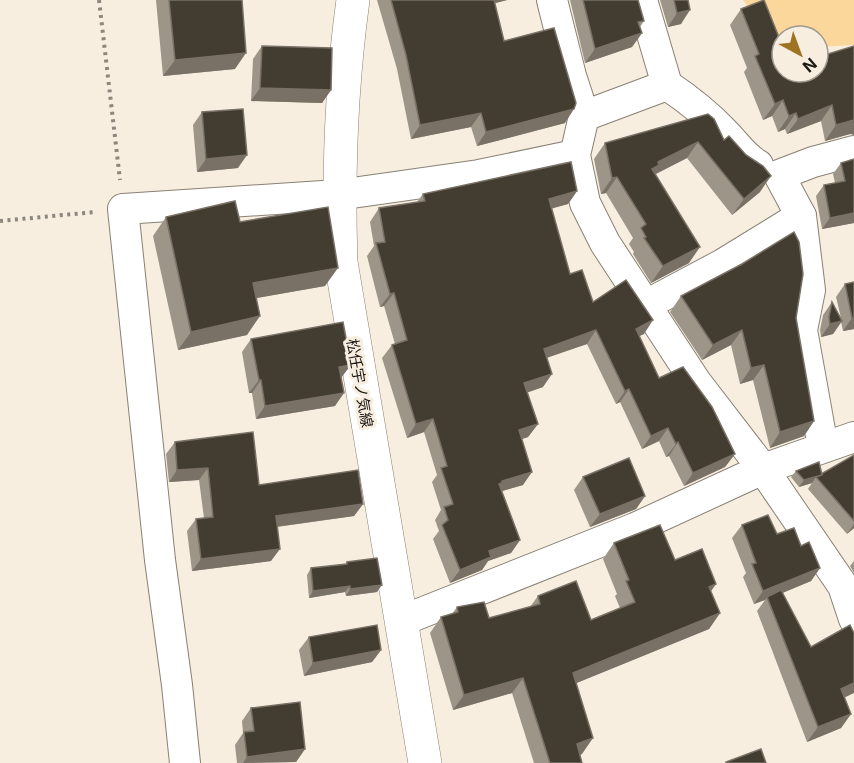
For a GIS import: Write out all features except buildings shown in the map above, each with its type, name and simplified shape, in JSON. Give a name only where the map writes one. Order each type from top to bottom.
[{"type":"main road","name":"松任宇ノ気線","points":[[353,0],[346,51],[338,195],[343,273],[425,763]]},
{"type":"street","points":[[552,0],[571,76],[584,116],[575,154],[585,202],[605,243],[696,382],[763,469],[843,586],[854,619]]},
{"type":"street","points":[[642,0],[667,85],[692,102],[724,132],[748,160],[776,176],[813,162],[854,151]]},
{"type":"street","points":[[584,116],[667,85]]},
{"type":"street","points":[[185,763],[160,560],[123,209],[338,195],[478,175],[575,154]]},
{"type":"street","points":[[779,175],[801,216],[810,290],[802,330],[823,447]]},
{"type":"street","points":[[646,305],[723,264],[801,216]]},
{"type":"street","points":[[401,621],[635,528],[763,469],[854,437]]},
{"type":"path","points":[[0,221],[123,209],[99,0]]},
{"type":"shaded area","points":[[743,0],[854,0],[854,45],[830,46],[830,24],[770,24],[770,38]]}]
